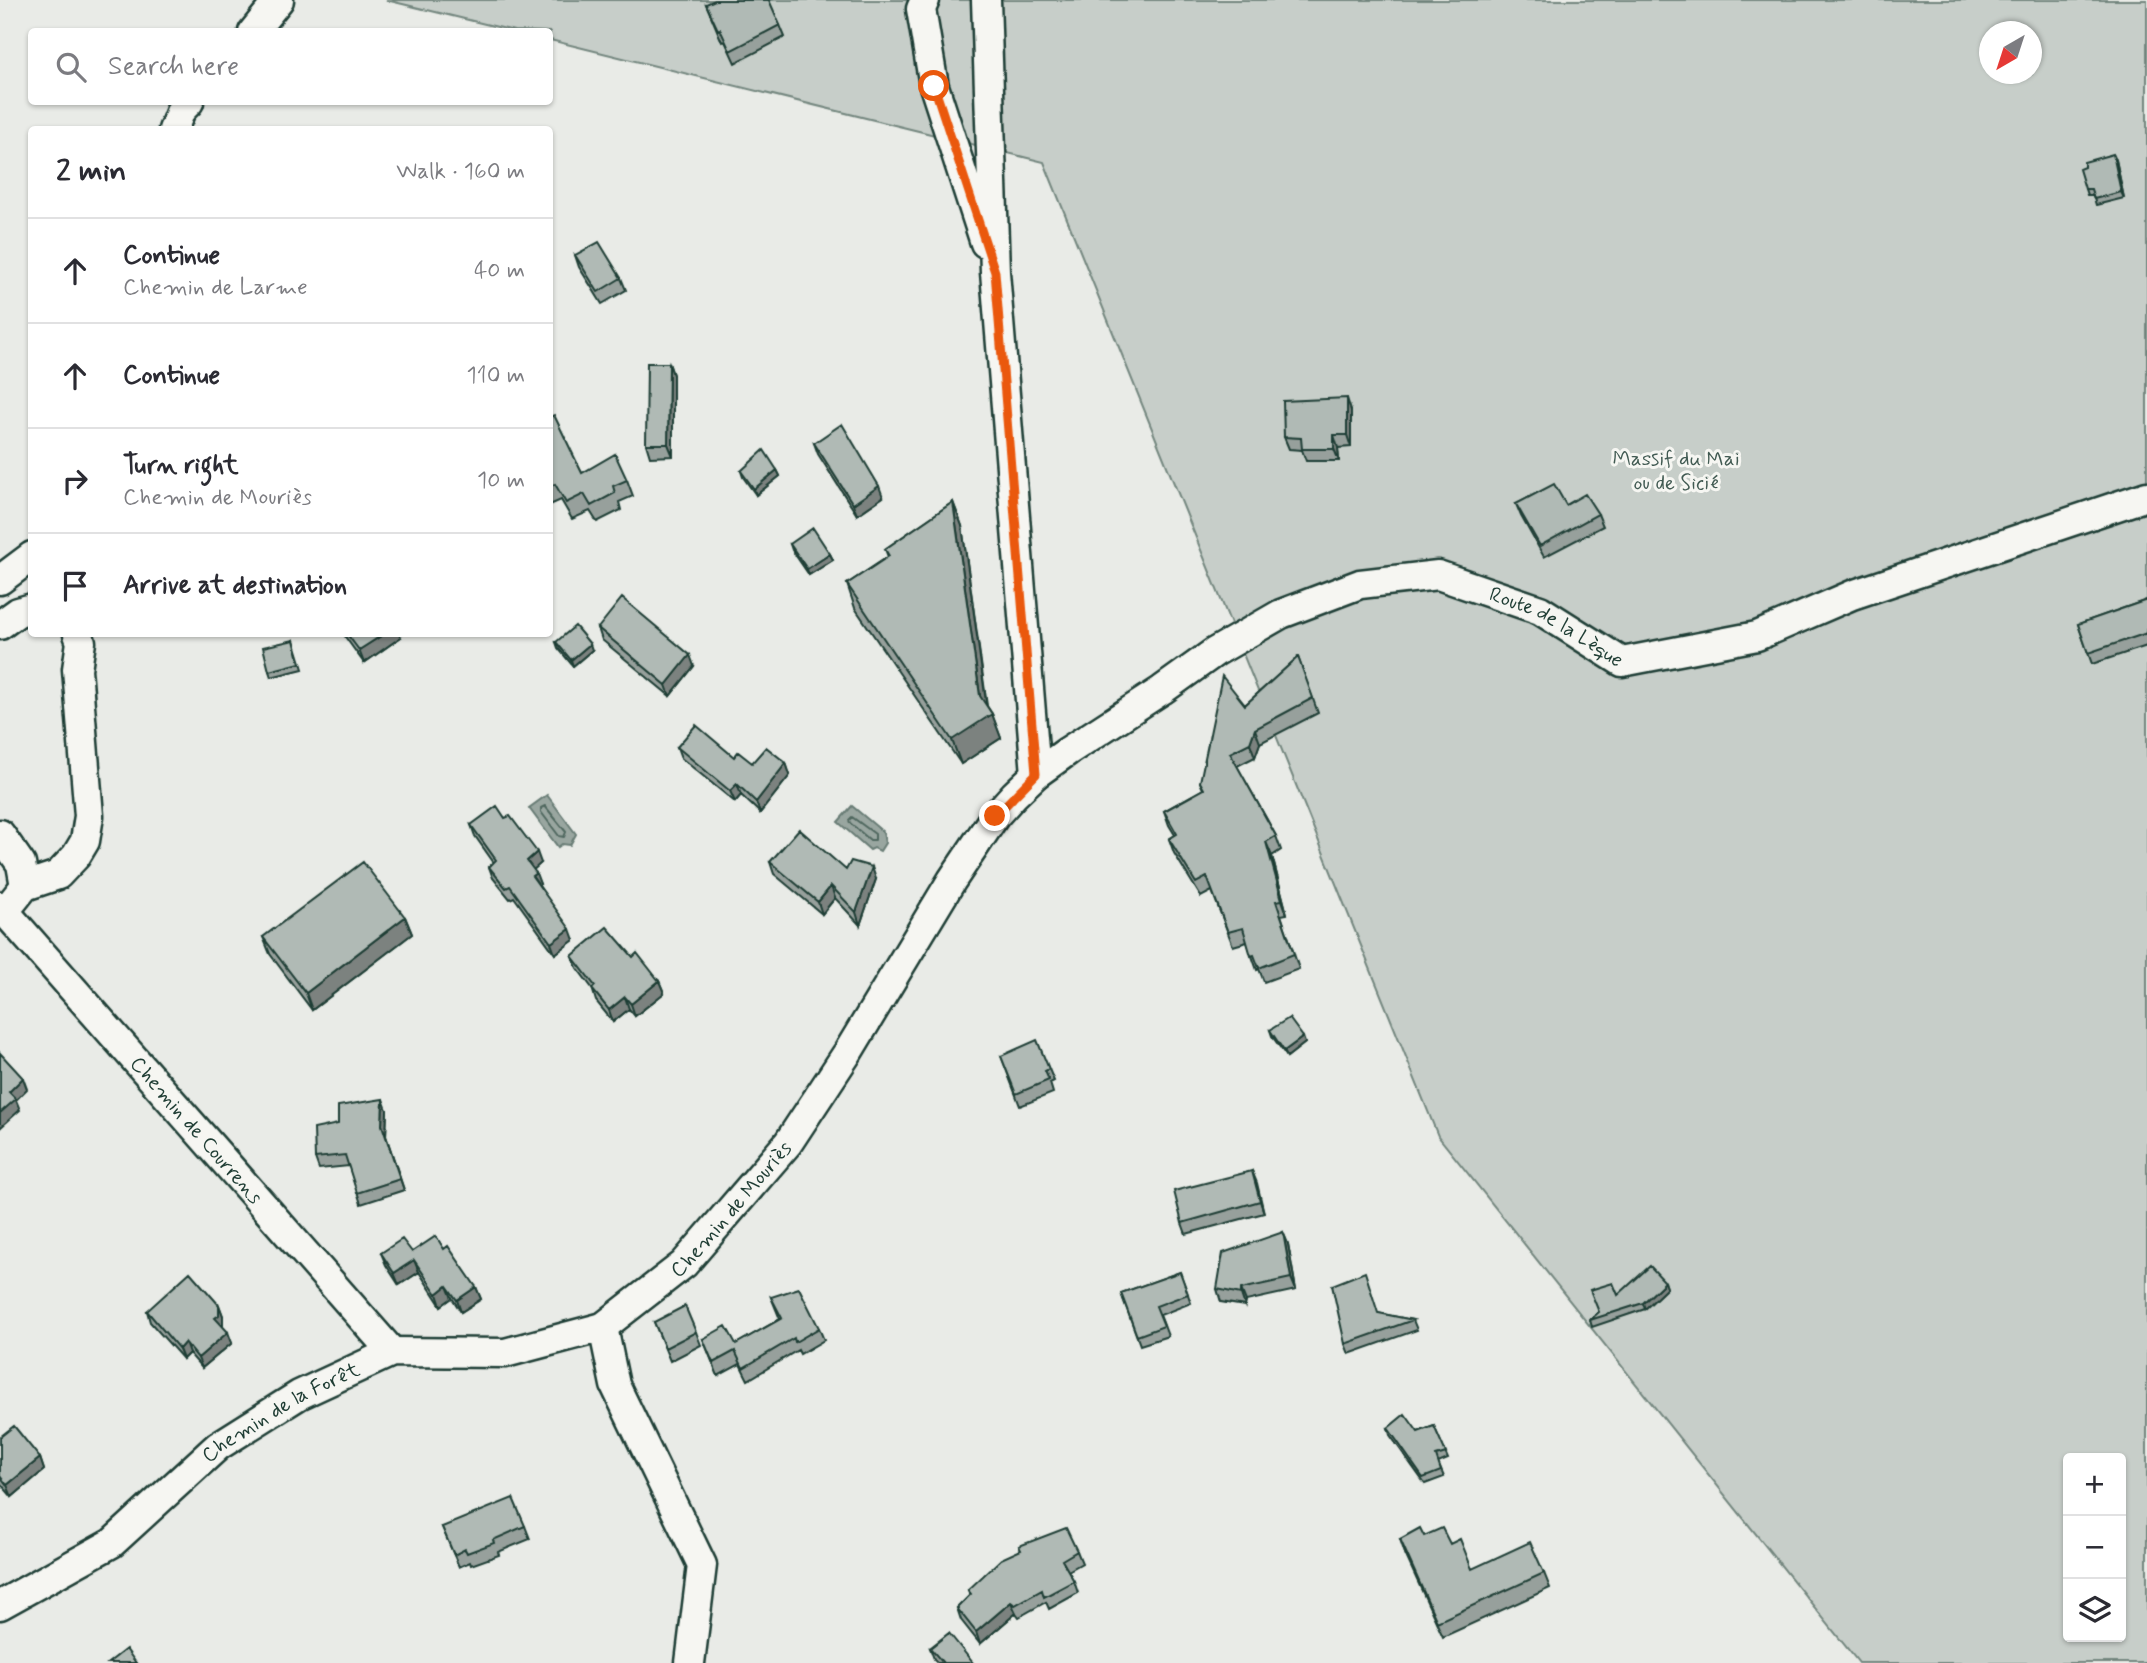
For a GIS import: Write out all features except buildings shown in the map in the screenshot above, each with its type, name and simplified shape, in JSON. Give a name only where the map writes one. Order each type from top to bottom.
[{"type":"street","points":[[256,28],[279,0]]},
{"type":"street","points":[[925,0],[921,9],[934,86],[995,272]]},
{"type":"street","points":[[986,0],[995,272],[1036,774]]},
{"type":"street","points":[[175,126],[186,105]]},
{"type":"street","name":"Route de la Lèque","points":[[1036,774],[1215,652],[1281,614],[1360,584],[1438,575],[1541,610],[1622,662],[1758,636],[1852,595],[2147,496]]},
{"type":"street","points":[[0,580],[28,559]]},
{"type":"street","points":[[0,625],[18,612],[28,609]]},
{"type":"street","points":[[2,908],[24,886],[58,875],[76,856],[85,841],[89,816],[77,669],[79,637]]},
{"type":"street","name":"Chemin de Mouriès","points":[[603,1327],[684,1264],[788,1143],[848,1052],[973,848],[995,816],[1036,774]]},
{"type":"street","points":[[0,834],[21,864],[24,886]]},
{"type":"street","name":"Chemin de Courrens","points":[[2,908],[392,1352]]},
{"type":"street","points":[[603,1327],[615,1385],[702,1565],[690,1663]]},
{"type":"street","name":"Chemin de la Forêt","points":[[0,1605],[112,1543],[218,1446],[299,1395],[392,1352],[505,1353],[603,1327]]},
{"type":"green space","name":"Massif du Mai ou de Sicié","points":[[386,0],[2147,0],[2147,1663],[1859,1663],[1438,1136],[1044,162],[553,41],[553,28],[502,28]]},
{"type":"water","points":[[547,795],[576,834],[570,845],[562,844],[558,847],[529,808]]},
{"type":"water","points":[[852,806],[883,832],[885,843],[880,851],[874,848],[870,850],[838,822]]},
{"type":"route","points":[[934,86],[995,272],[1036,774],[995,816]]}]
